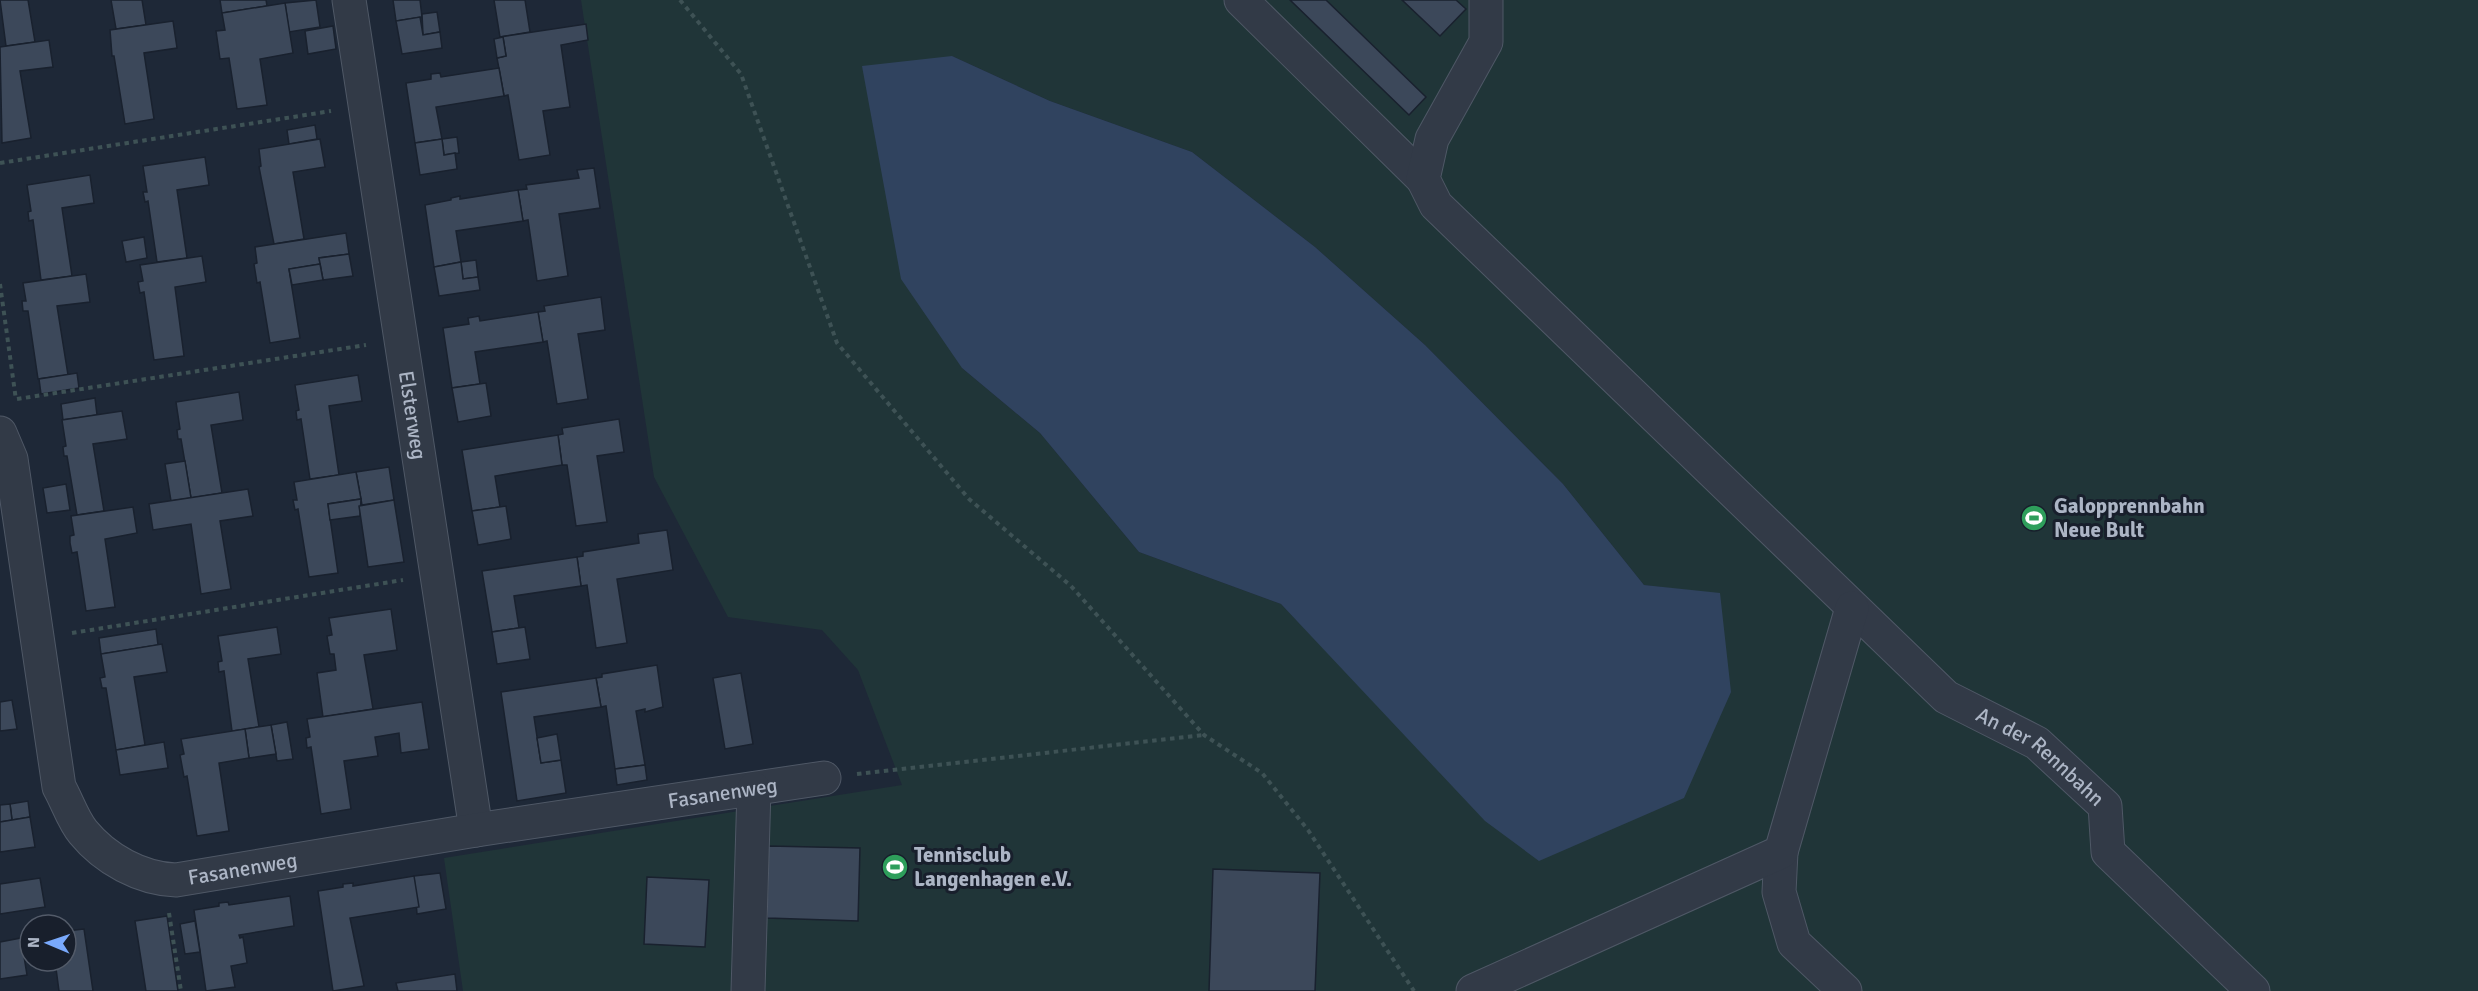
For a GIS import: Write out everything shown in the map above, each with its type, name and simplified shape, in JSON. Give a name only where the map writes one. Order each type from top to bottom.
[{"type":"street","name":"Elsterweg","points":[[349,0],[476,830]]},
{"type":"street","name":"An der Rennbahn","points":[[1241,0],[1423,179],[1436,205],[1946,697],[2037,743],[2105,806],[2108,852],[2253,991]]},
{"type":"street","points":[[1423,179],[1432,139],[1486,42],[1486,0]]},
{"type":"street","name":"Fasanenweg","points":[[4,420],[59,787],[82,832],[116,862],[164,880],[176,880],[476,830],[824,778]]},
{"type":"street","points":[[1845,991],[1794,942],[1779,892],[1781,852],[1852,608]]},
{"type":"street","points":[[748,991],[754,789]]},
{"type":"street","points":[[1473,991],[1781,852]]},
{"type":"path","points":[[680,0],[741,74],[837,343],[969,500],[1071,586],[1204,735],[1262,773],[1308,830],[1414,991]]},
{"type":"path","points":[[0,163],[364,106]]},
{"type":"path","points":[[0,284],[17,399],[4,420]]},
{"type":"path","points":[[17,399],[400,340]]},
{"type":"path","points":[[36,639],[438,574]]},
{"type":"path","points":[[824,778],[1204,735]]},
{"type":"path","points":[[164,880],[181,991]]},
{"type":"green space","name":"Galopprennbahn Neue Bult","points":[[581,0],[2478,0],[2478,991],[463,991],[444,858],[902,785],[858,670],[822,630],[728,617],[654,477]],"holes":[[[952,56],[1050,101],[1192,152],[1315,247],[1425,345],[1563,484],[1644,585],[1720,594],[1370,696],[1281,604],[1139,552],[1040,433],[962,368]]]},
{"type":"water","points":[[952,56],[1050,101],[1192,152],[1315,247],[1425,345],[1563,484],[1644,585],[1720,593],[1731,692],[1684,798],[1539,861],[1485,821],[1281,604],[1139,552],[1040,433],[962,368],[901,279],[862,66]]},
{"type":"building","points":[[0,0],[28,0],[35,42],[6,46]]},
{"type":"building","points":[[111,0],[142,0],[146,25],[116,29]]},
{"type":"building","points":[[220,0],[266,0],[267,6],[222,13]]},
{"type":"building","points":[[316,0],[320,27],[289,32],[285,3]]},
{"type":"building","points":[[393,0],[420,0],[422,17],[396,21]]},
{"type":"building","points":[[494,0],[525,0],[530,32],[500,37]]},
{"type":"building","points":[[1290,0],[1326,0],[1426,97],[1409,115]]},
{"type":"building","points":[[1402,0],[1456,0],[1466,9],[1440,36]]},
{"type":"building","points":[[285,3],[293,53],[260,59],[267,105],[237,109],[229,58],[220,59],[216,31],[225,30],[222,13]]},
{"type":"building","points":[[437,12],[440,32],[423,35],[422,14]]},
{"type":"building","points":[[420,17],[423,35],[440,32],[442,48],[402,54],[396,21]]},
{"type":"building","points":[[173,21],[177,48],[144,53],[154,119],[125,124],[114,56],[112,56],[110,30]]},
{"type":"building","points":[[586,24],[588,40],[561,45],[570,107],[543,111],[550,155],[519,160],[508,95],[504,96],[497,58],[506,56],[503,37],[500,37]]},
{"type":"building","points":[[333,26],[336,49],[308,54],[305,31]]},
{"type":"building","points":[[503,37],[506,56],[497,58],[494,39]]},
{"type":"building","points":[[49,40],[53,67],[20,71],[31,138],[2,143],[0,47]]},
{"type":"building","points":[[499,68],[504,96],[436,107],[442,139],[415,143],[406,83],[431,79],[431,74],[440,73],[441,77]]},
{"type":"building","points":[[315,125],[317,139],[289,144],[287,130]]},
{"type":"building","points":[[457,137],[459,153],[444,155],[442,139]]},
{"type":"building","points":[[320,139],[325,167],[293,172],[304,239],[274,244],[259,167],[261,166],[259,149]]},
{"type":"building","points":[[442,139],[444,155],[455,153],[457,169],[420,175],[415,143]]},
{"type":"building","points":[[205,157],[209,185],[177,190],[187,258],[157,262],[148,201],[145,202],[143,192],[147,192],[143,166]]},
{"type":"building","points":[[594,168],[600,208],[559,214],[568,276],[537,281],[528,220],[523,221],[518,190],[527,189],[526,185],[579,178],[577,170]]},
{"type":"building","points":[[90,175],[94,203],[62,208],[72,276],[41,280],[33,220],[29,221],[28,212],[31,211],[27,185]]},
{"type":"building","points":[[518,190],[523,221],[456,231],[461,262],[434,267],[425,205],[460,196],[460,199]]},
{"type":"building","points":[[346,233],[349,254],[319,258],[320,264],[289,269],[300,338],[270,343],[260,282],[257,283],[254,264],[257,263],[255,247]]},
{"type":"building","points":[[144,237],[147,258],[126,262],[122,241]]},
{"type":"building","points":[[349,254],[353,276],[323,280],[319,258]]},
{"type":"building","points":[[202,256],[206,282],[175,287],[184,356],[154,360],[144,292],[140,293],[138,282],[143,281],[140,265]]},
{"type":"building","points":[[476,260],[478,277],[463,279],[461,262]]},
{"type":"building","points":[[461,262],[463,279],[478,277],[480,290],[439,296],[434,267]]},
{"type":"building","points":[[320,264],[323,280],[292,285],[289,269]]},
{"type":"building","points":[[86,274],[90,302],[57,306],[68,375],[38,379],[28,311],[23,311],[22,301],[26,301],[23,283]]},
{"type":"building","points":[[601,297],[605,330],[578,334],[588,399],[557,404],[547,341],[543,342],[538,312],[545,311],[544,306]]},
{"type":"building","points":[[538,312],[543,342],[475,352],[480,384],[452,388],[443,328],[469,324],[468,318],[479,316],[480,321]]},
{"type":"building","points":[[77,373],[79,388],[41,394],[39,379]]},
{"type":"building","points":[[358,375],[362,401],[329,406],[339,475],[310,479],[301,419],[297,420],[296,411],[299,410],[295,385]]},
{"type":"building","points":[[486,383],[491,416],[458,422],[452,388]]},
{"type":"building","points":[[239,392],[243,420],[211,425],[222,493],[191,498],[181,439],[178,439],[177,430],[180,429],[176,402]]},
{"type":"building","points":[[95,398],[97,415],[63,420],[61,404]]},
{"type":"building","points":[[122,411],[127,439],[93,444],[104,511],[77,515],[67,456],[64,456],[63,447],[66,446],[62,420]]},
{"type":"building","points":[[619,419],[624,452],[597,456],[607,522],[576,526],[567,465],[562,465],[558,435],[563,434],[562,428]]},
{"type":"building","points":[[558,435],[562,465],[495,476],[500,507],[472,511],[462,450]]},
{"type":"building","points":[[185,461],[191,498],[171,501],[165,464]]},
{"type":"building","points":[[389,467],[394,500],[362,505],[356,472]]},
{"type":"building","points":[[356,472],[361,499],[328,504],[338,573],[309,577],[298,509],[295,510],[293,500],[297,500],[294,482]]},
{"type":"building","points":[[66,484],[70,510],[47,513],[43,488]]},
{"type":"building","points":[[248,489],[253,516],[220,521],[231,589],[201,594],[191,524],[153,530],[149,504]]},
{"type":"building","points":[[361,499],[360,516],[330,520],[328,504]]},
{"type":"building","points":[[394,500],[404,562],[368,567],[359,506]]},
{"type":"building","points":[[506,506],[511,539],[478,545],[472,511]]},
{"type":"building","points":[[133,507],[137,533],[105,539],[115,607],[86,611],[77,552],[72,553],[70,543],[70,536],[74,535],[71,516]]},
{"type":"building","points":[[667,530],[673,570],[617,579],[627,643],[596,648],[587,585],[581,586],[577,557],[583,556],[583,552],[639,543],[638,534]]},
{"type":"building","points":[[577,557],[581,586],[514,596],[519,628],[492,632],[482,571]]},
{"type":"building","points":[[391,609],[397,650],[364,655],[373,709],[323,717],[317,673],[336,670],[334,654],[330,654],[327,636],[332,635],[329,618]]},
{"type":"building","points":[[277,627],[281,654],[248,659],[259,727],[232,731],[224,671],[219,672],[218,662],[222,661],[218,636]]},
{"type":"building","points":[[525,627],[530,659],[497,664],[492,632]]},
{"type":"building","points":[[156,629],[158,645],[101,654],[99,638]]},
{"type":"building","points":[[162,644],[167,672],[134,677],[145,745],[116,750],[106,688],[102,688],[100,678],[105,677],[101,654]]},
{"type":"building","points":[[657,665],[663,707],[645,712],[645,709],[636,711],[645,765],[615,769],[606,706],[601,707],[596,678],[602,677],[602,674]]},
{"type":"building","points":[[741,673],[753,744],[725,749],[713,678]]},
{"type":"building","points":[[596,678],[601,707],[534,717],[541,763],[561,760],[566,793],[517,801],[501,692]]},
{"type":"building","points":[[12,700],[17,729],[0,731],[0,702]]},
{"type":"building","points":[[422,702],[429,749],[401,753],[399,733],[375,737],[378,756],[344,761],[351,809],[321,814],[311,747],[307,748],[306,738],[310,737],[307,719]]},
{"type":"building","points":[[287,722],[293,759],[277,761],[271,725]]},
{"type":"building","points":[[271,725],[276,754],[249,758],[245,729]]},
{"type":"building","points":[[245,729],[249,758],[219,763],[229,831],[197,836],[187,776],[184,777],[180,755],[184,754],[181,739]]},
{"type":"building","points":[[557,734],[561,760],[541,763],[537,738]]},
{"type":"building","points":[[164,742],[168,768],[120,775],[116,750]]},
{"type":"building","points":[[645,765],[647,780],[617,785],[615,769]]},
{"type":"building","points":[[28,801],[30,817],[12,820],[10,804]]},
{"type":"building","points":[[10,804],[12,820],[0,822],[0,805]]},
{"type":"building","points":[[30,817],[35,847],[0,852],[0,822]]},
{"type":"building","points":[[768,846],[860,848],[858,921],[767,918]]},
{"type":"building","points":[[1213,869],[1320,873],[1315,991],[1209,991]]},
{"type":"building","points":[[440,873],[446,909],[417,914],[414,876]]},
{"type":"building","points":[[414,876],[419,907],[350,918],[364,986],[333,991],[318,891],[343,887],[343,884],[353,883],[353,886]]},
{"type":"building","points":[[647,877],[709,880],[705,947],[644,944]]},
{"type":"building","points":[[40,878],[45,907],[0,914],[0,884]]},
{"type":"building","points":[[290,896],[294,926],[239,935],[240,938],[243,937],[247,963],[231,966],[235,987],[206,991],[194,910],[219,906],[219,903],[228,902],[229,905]]},
{"type":"building","points":[[167,916],[178,991],[146,991],[135,921]]},
{"type":"building","points":[[195,921],[200,952],[185,954],[180,924]]},
{"type":"building","points":[[84,929],[93,991],[59,991],[57,973],[78,973],[78,930]]},
{"type":"building","points":[[18,939],[18,973],[27,973],[27,975],[0,979],[0,942]]},
{"type":"building","points":[[455,974],[457,991],[398,991],[396,983]]},
{"type":"place","name":"Galopprennbahn Neue Bult","points":[[2034,518]]},
{"type":"place","name":"Tennisclub Langenhagen e.V.","points":[[895,867]]}]
